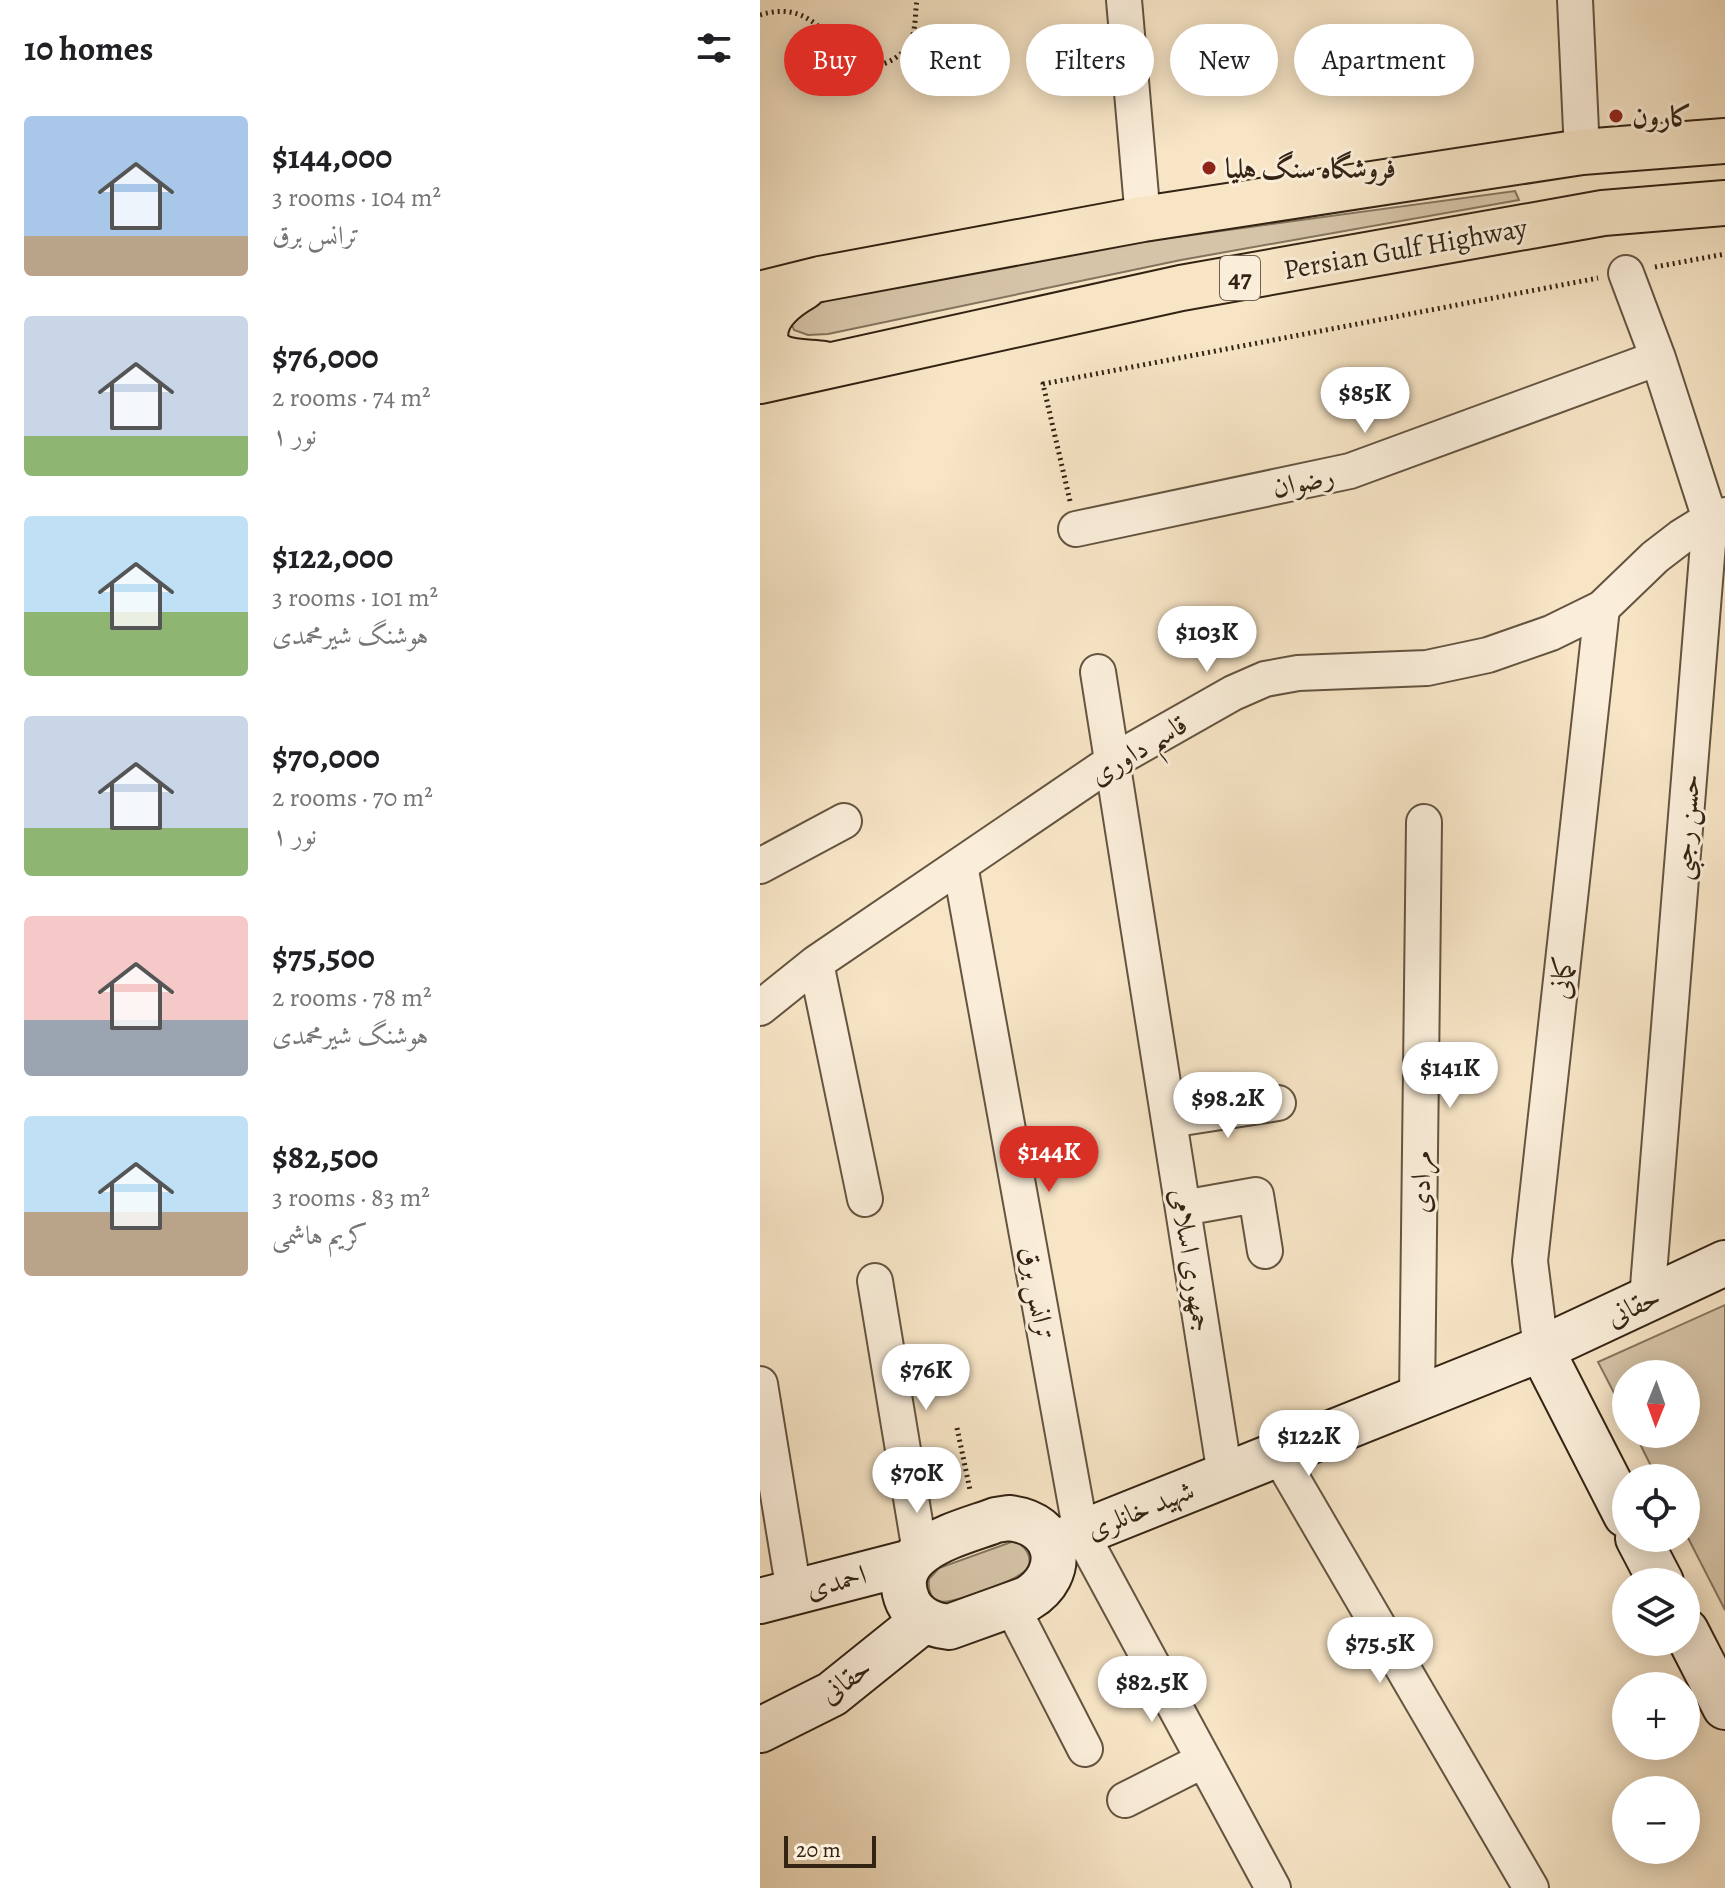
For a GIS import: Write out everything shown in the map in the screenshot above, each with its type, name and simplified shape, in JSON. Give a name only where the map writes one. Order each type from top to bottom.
[{"type":"highway","points":[[760,294],[820,279],[1143,219],[1582,152],[1725,141]]},
{"type":"highway","name":"Persian Gulf Highway","points":[[760,381],[1181,288],[1603,213],[1725,203]]},
{"type":"highway","points":[[820,279],[770,309],[762,322],[762,338],[772,352],[782,358],[838,366]]},
{"type":"street","points":[[1124,0],[1143,219]]},
{"type":"street","points":[[1575,0],[1582,152]]},
{"type":"street","name":"حسن رجبی","points":[[1626,273],[1718,517],[1647,1299]]},
{"type":"street","name":"رضوان","points":[[1076,529],[1350,471],[1658,358]]},
{"type":"street","name":"قاسم داوری","points":[[760,1008],[816,963],[1113,761],[1233,693],[1265,679],[1298,673],[1427,668],[1488,655],[1551,633],[1602,608],[1655,557],[1718,517]]},
{"type":"street","name":"کمانی","points":[[1541,1349],[1530,1261],[1602,608]]},
{"type":"street","name":"جمهوری اسلامی","points":[[1098,672],[1225,1475]]},
{"type":"street","points":[[764,854],[844,821]]},
{"type":"street","name":"مرادی","points":[[1417,1398],[1424,822]]},
{"type":"street","name":"ترانس برق","points":[[960,865],[1066,1539],[1204,1760],[1273,1888]]},
{"type":"street","points":[[816,963],[865,1199]]},
{"type":"street","points":[[1169,1120],[1278,1103]]},
{"type":"street","points":[[1183,1208],[1256,1195],[1265,1251]]},
{"type":"street","name":"حقانی","points":[[1541,1349],[1725,1263]]},
{"type":"street","points":[[875,1281],[916,1557],[906,1574],[904,1587],[914,1611],[924,1620],[949,1627],[1027,1599],[1047,1583],[1054,1558],[1066,1539]]},
{"type":"street","points":[[1541,1349],[1612,1488]]},
{"type":"street","name":"شهید خانلری","points":[[1066,1539],[1541,1349]]},
{"type":"street","points":[[760,1384],[777,1596]]},
{"type":"street","points":[[1278,1454],[1531,1888]]},
{"type":"street","name":"احمدی","points":[[777,1596],[916,1557],[996,1520],[1022,1519],[1035,1524],[1044,1533],[1066,1539]]},
{"type":"street","points":[[1011,1605],[1085,1749]]},
{"type":"street","name":"حقانی","points":[[760,1730],[832,1694],[924,1620]]},
{"type":"street","points":[[1699,1656],[1725,1707]]},
{"type":"street","points":[[1125,1800],[1204,1760]]},
{"type":"path","points":[[760,15],[786,5],[798,5],[820,18],[852,59],[874,67],[897,57],[906,49],[912,39],[917,0]]},
{"type":"path","points":[[1076,529],[1043,384],[1725,254]]},
{"type":"path","points":[[957,1428],[972,1496]]},
{"type":"shaded area","points":[[1515,191],[1519,200],[1181,260],[828,334],[808,335],[794,330],[790,320],[807,302],[1015,259]]},
{"type":"shaded area","points":[[1725,1305],[1725,1610],[1695,1552],[1700,1552],[1700,1464],[1650,1464],[1642,1448],[1700,1448],[1700,1360],[1612,1360],[1612,1389],[1598,1362]]},
{"type":"shaded area","points":[[1014,1541],[1027,1551],[1030,1560],[1026,1570],[1015,1578],[954,1600],[938,1601],[931,1595],[929,1579],[939,1568]]},
{"type":"place","name":"کارون","points":[[1616,116]]},
{"type":"place","name":"فروشگاه سنگ هلیا","points":[[1209,168]]}]
